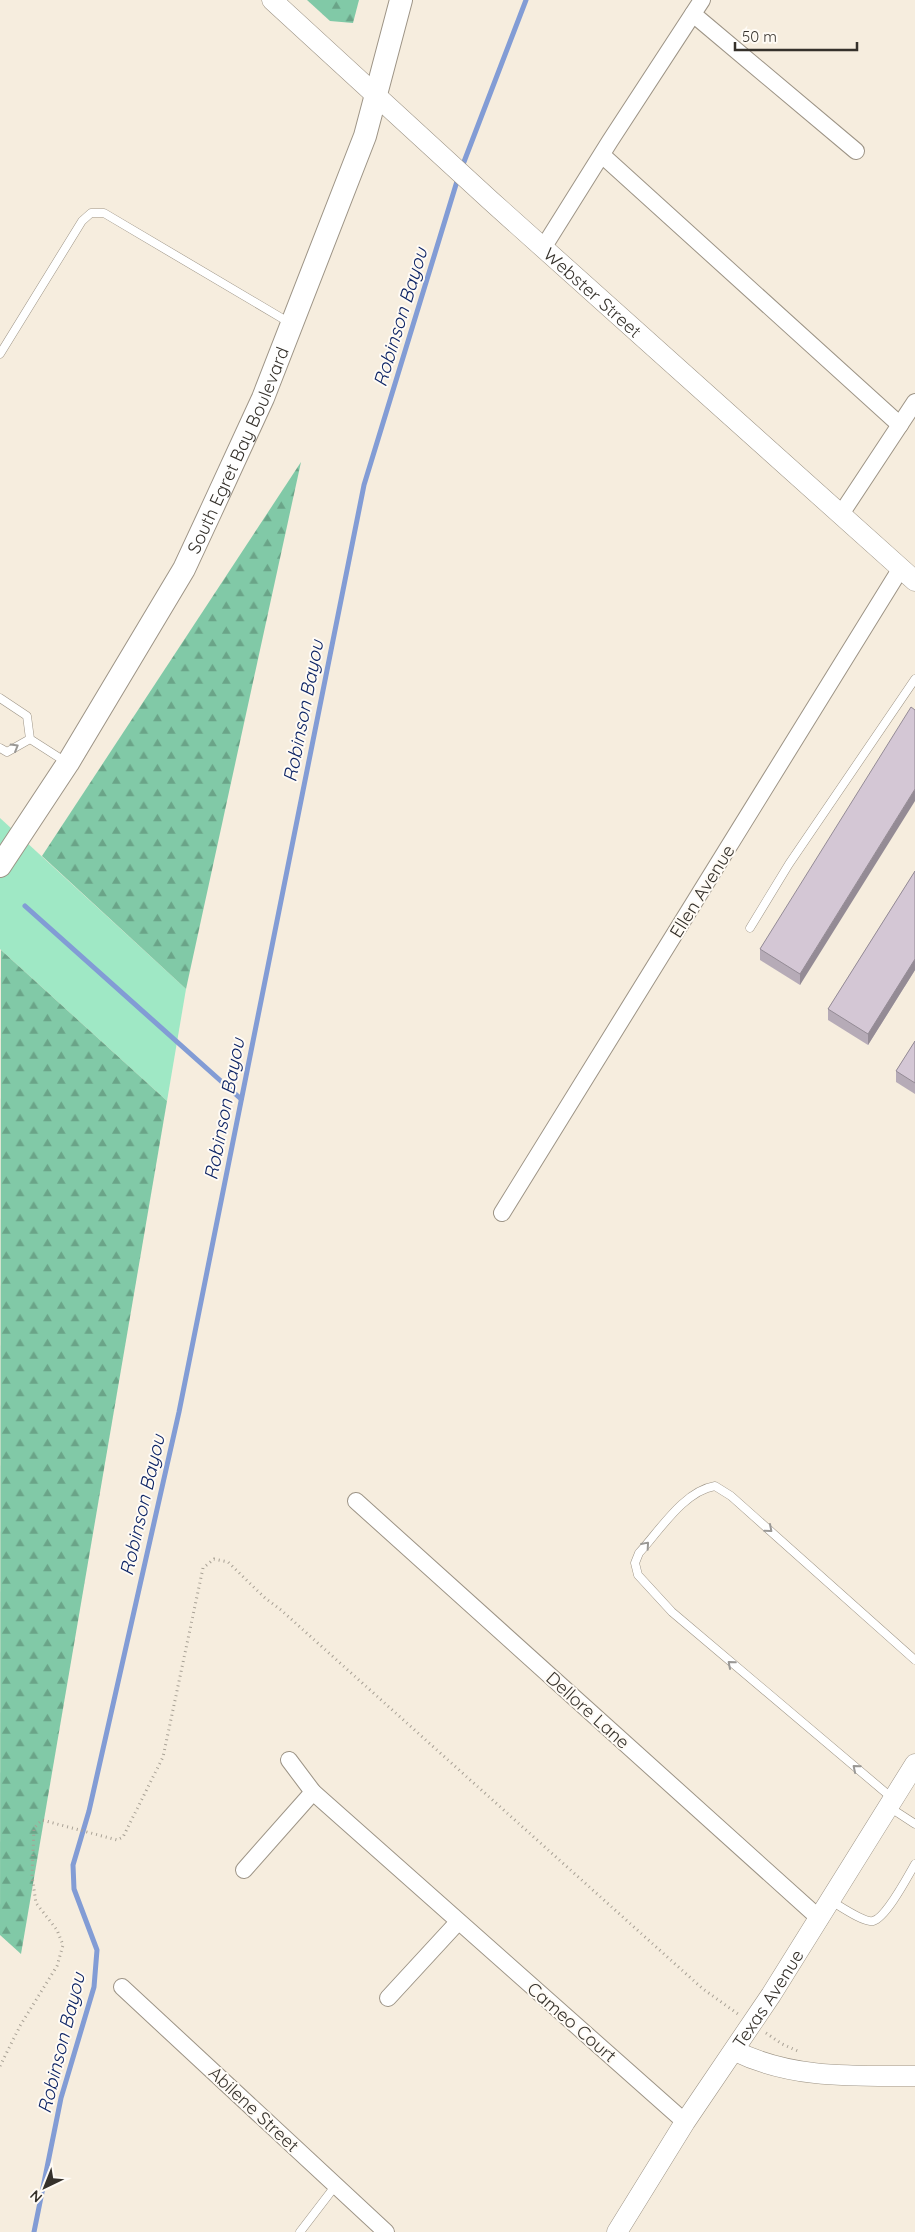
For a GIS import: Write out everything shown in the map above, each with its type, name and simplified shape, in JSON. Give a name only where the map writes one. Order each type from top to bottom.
[{"type":"main road","name":"South Egret Bay Boulevard","points":[[0,866],[68,763],[184,569],[263,398],[365,136],[401,0]]},
{"type":"street","name":"Webster Street","points":[[272,0],[491,202],[908,574]]},
{"type":"street","points":[[543,248],[702,0]]},
{"type":"street","points":[[693,14],[856,150]]},
{"type":"street","points":[[602,155],[900,425]]},
{"type":"street","points":[[841,514],[915,402]]},
{"type":"street","name":"Ellen Avenue","points":[[502,1214],[908,574]]},
{"type":"street","name":"Dellore Lane","points":[[356,1501],[820,1919]]},
{"type":"street","name":"Cameo Court","points":[[289,1760],[313,1792],[685,2122]]},
{"type":"street","name":"Texas Avenue","points":[[617,2232],[685,2122],[735,2051],[820,1919],[915,1764]]},
{"type":"street","points":[[244,1870],[313,1792]]},
{"type":"street","points":[[388,1998],[458,1922]]},
{"type":"street","name":"Abilene Street","points":[[122,1987],[386,2232]]},
{"type":"street","points":[[735,2051],[748,2057],[802,2073],[833,2076],[915,2076]]},
{"type":"lane","points":[[0,354],[82,221],[92,213],[104,213],[292,324]]},
{"type":"lane","points":[[750,928],[790,864],[915,679]]},
{"type":"lane","points":[[0,698],[27,716],[30,739]]},
{"type":"lane","points":[[30,739],[68,763]]},
{"type":"lane","points":[[0,748],[7,752],[30,739]]},
{"type":"lane","points":[[915,1660],[820,1573],[730,1496],[715,1486],[704,1488],[691,1495],[639,1553],[635,1563],[638,1575],[672,1612],[915,1824]]},
{"type":"lane","points":[[831,1901],[864,1920],[873,1922],[881,1917],[915,1864]]},
{"type":"lane","points":[[300,2232],[336,2185]]},
{"type":"path","points":[[0,2066],[20,2026],[57,1966],[63,1945],[57,1930],[36,1904],[32,1876],[34,1828],[42,1820],[114,1840],[123,1837],[163,1757],[203,1568],[214,1559],[228,1562],[265,1598],[703,1989],[726,2007],[753,2023],[782,2044],[805,2054]]},
{"type":"green space","points":[[307,0],[359,0],[353,23],[330,21]]},
{"type":"green space","points":[[301,462],[186,989],[42,856]]},
{"type":"green space","points":[[0,818],[186,989],[167,1101],[0,949]]},
{"type":"green space","points":[[1,950],[167,1101],[21,1954],[0,1935]]},
{"type":"building","points":[[911,707],[915,710],[915,789],[800,974],[760,949]]},
{"type":"building","points":[[915,871],[915,959],[868,1034],[828,1009]]},
{"type":"building","points":[[915,1041],[915,1083],[896,1071]]},
{"type":"waterway","name":"Robinson Bayou","points":[[462,167],[526,0]]},
{"type":"waterway","name":"Robinson Bayou","points":[[34,2232],[61,2098],[94,1987],[97,1950],[74,1889],[73,1865],[89,1811],[179,1412],[364,485],[458,178]]},
{"type":"waterway","points":[[25,906],[241,1099]]}]
